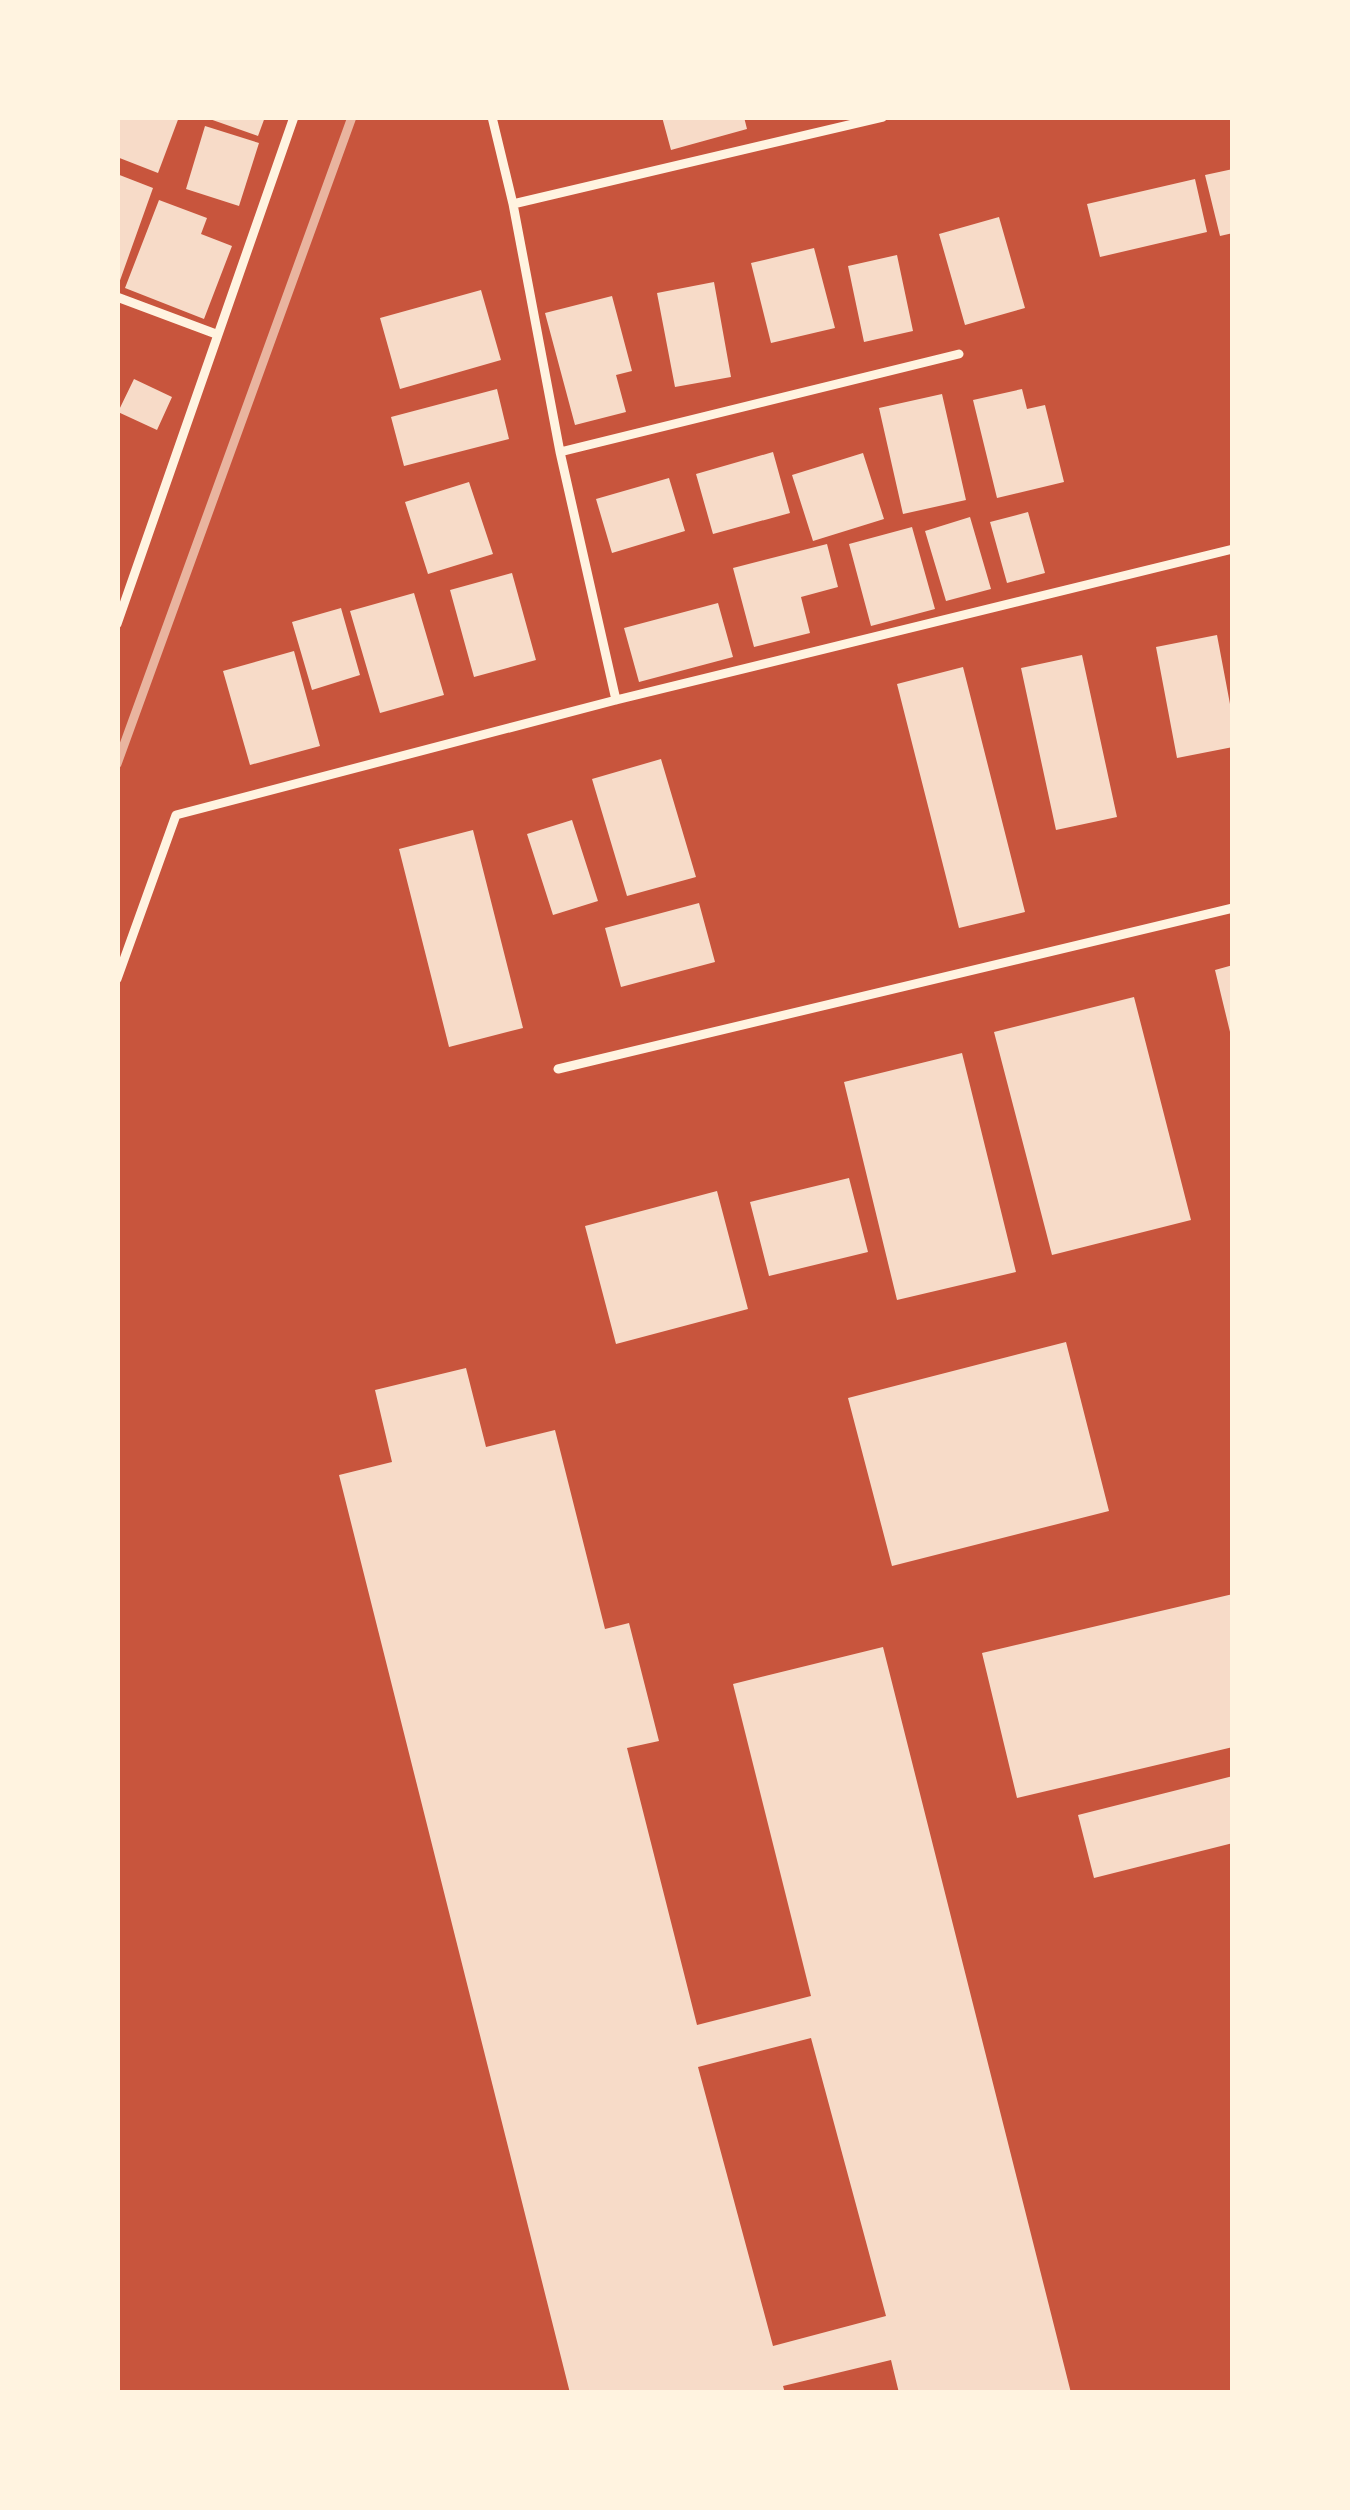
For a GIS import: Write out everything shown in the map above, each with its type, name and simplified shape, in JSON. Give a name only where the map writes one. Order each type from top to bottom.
[{"type":"lane","points":[[117,624],[293,117]]},
{"type":"lane","points":[[492,117],[616,700]]},
{"type":"lane","points":[[513,204],[883,117]]},
{"type":"lane","points":[[117,297],[216,334]]},
{"type":"lane","points":[[560,452],[959,354]]},
{"type":"lane","points":[[117,979],[176,815],[616,700],[1233,549]]},
{"type":"lane","points":[[558,1069],[1233,908]]},
{"type":"building","points":[[117,117],[179,117],[158,173],[117,157]]},
{"type":"building","points":[[204,117],[265,117],[258,136]]},
{"type":"building","points":[[662,117],[744,117],[747,129],[671,150]]},
{"type":"building","points":[[205,126],[259,143],[239,206],[186,189]]},
{"type":"building","points":[[1233,169],[1233,233],[1220,236],[1205,175]]},
{"type":"building","points":[[117,174],[153,188],[118,286],[117,286]]},
{"type":"building","points":[[1195,179],[1207,232],[1100,257],[1087,204]]},
{"type":"building","points":[[159,200],[207,218],[201,234],[232,246],[204,319],[125,288]]},
{"type":"building","points":[[999,217],[1025,308],[965,325],[939,234]]},
{"type":"building","points":[[814,248],[835,328],[771,343],[751,263]]},
{"type":"building","points":[[897,255],[913,331],[864,342],[848,266]]},
{"type":"building","points":[[714,282],[731,377],[675,387],[657,293]]},
{"type":"building","points":[[481,290],[501,360],[400,389],[380,318]]},
{"type":"building","points":[[612,296],[632,371],[616,375],[626,412],[575,425],[545,313]]},
{"type":"building","points":[[134,379],[172,397],[157,430],[118,412]]},
{"type":"building","points":[[497,389],[509,439],[404,466],[391,417]]},
{"type":"building","points":[[1022,389],[1027,409],[1045,405],[1064,482],[997,498],[973,400]]},
{"type":"building","points":[[942,394],[966,500],[903,514],[879,408]]},
{"type":"building","points":[[773,452],[790,513],[713,534],[696,474]]},
{"type":"building","points":[[863,453],[884,519],[813,541],[792,475]]},
{"type":"building","points":[[669,478],[685,531],[612,553],[596,499]]},
{"type":"building","points":[[469,482],[493,554],[428,574],[405,502]]},
{"type":"building","points":[[1028,512],[1045,573],[1007,583],[990,522]]},
{"type":"building","points":[[970,517],[991,589],[946,601],[925,531]]},
{"type":"building","points":[[912,527],[935,609],[871,626],[849,544]]},
{"type":"building","points":[[827,544],[838,587],[801,597],[810,633],[754,647],[733,568]]},
{"type":"building","points":[[512,573],[536,660],[474,677],[450,590]]},
{"type":"building","points":[[414,593],[444,695],[380,713],[350,611]]},
{"type":"building","points":[[718,603],[733,657],[639,682],[624,628]]},
{"type":"building","points":[[341,608],[360,675],[312,690],[292,622]]},
{"type":"building","points":[[1217,635],[1233,720],[1233,747],[1177,758],[1156,647]]},
{"type":"building","points":[[294,651],[320,746],[250,765],[223,671]]},
{"type":"building","points":[[1082,655],[1117,817],[1056,830],[1021,668]]},
{"type":"building","points":[[963,667],[1025,912],[959,928],[897,684]]},
{"type":"building","points":[[661,759],[696,877],[627,896],[592,779]]},
{"type":"building","points":[[572,820],[598,901],[553,915],[527,834]]},
{"type":"building","points":[[473,830],[523,1028],[449,1047],[399,849]]},
{"type":"building","points":[[699,903],[715,962],[621,987],[605,928]]},
{"type":"building","points":[[1233,965],[1233,1036],[1231,1036],[1215,970]]},
{"type":"building","points":[[1134,997],[1191,1220],[1052,1255],[994,1032]]},
{"type":"building","points":[[962,1053],[1016,1272],[897,1300],[844,1082]]},
{"type":"building","points":[[849,1178],[868,1252],[769,1276],[750,1202]]},
{"type":"building","points":[[717,1191],[748,1309],[616,1344],[585,1226]]},
{"type":"building","points":[[1066,1342],[1109,1511],[892,1566],[848,1398]]},
{"type":"building","points":[[466,1368],[486,1447],[555,1430],[605,1629],[629,1623],[659,1741],[627,1748],[697,2025],[811,1996],[733,1684],[883,1647],[1071,2393],[899,2393],[891,2360],[783,2386],[785,2393],[570,2393],[339,1475],[392,1462],[375,1390]],"holes":[[[811,2038],[886,2316],[773,2346],[698,2067]]]},
{"type":"building","points":[[1233,1594],[1233,1747],[1017,1798],[982,1653]]},
{"type":"building","points":[[1233,1776],[1233,1843],[1094,1878],[1078,1815]]},
{"type":"railway","points":[[117,764],[352,117]]}]
